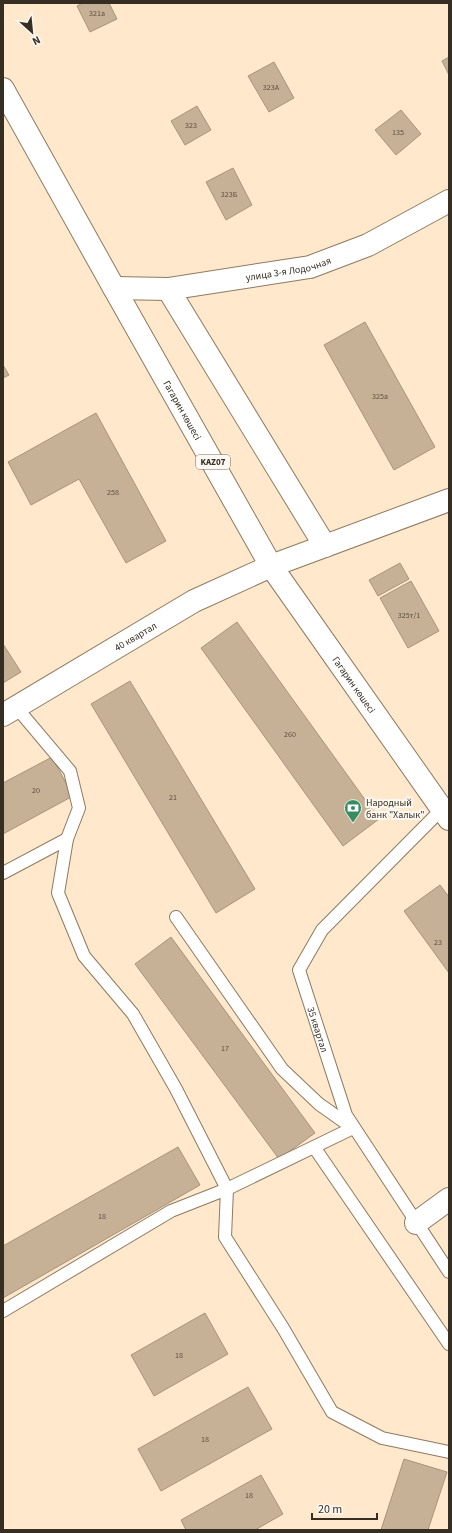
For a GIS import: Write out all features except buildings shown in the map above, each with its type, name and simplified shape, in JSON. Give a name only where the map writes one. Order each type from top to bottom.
[{"type":"main road","name":"Гагарин көшесі","points":[[3,89],[272,566],[445,814]]},
{"type":"main road","name":"улица 3-я Лодочная","points":[[114,288],[168,289],[310,267],[368,245],[449,200]]},
{"type":"main road","points":[[168,289],[325,546]]},
{"type":"main road","name":"40 квартал","points":[[10,711],[194,601],[272,566],[449,500]]},
{"type":"main road","points":[[416,1223],[449,1199]]},
{"type":"lane","points":[[10,711],[70,771],[79,808],[67,839],[58,893],[84,956],[133,1014],[176,1089],[227,1189],[224,1236],[283,1328],[332,1412],[382,1438],[449,1452]]},
{"type":"lane","name":"35 квартал","points":[[445,814],[322,930],[299,970],[346,1115],[449,1272]]},
{"type":"lane","points":[[3,874],[67,839]]},
{"type":"lane","points":[[176,917],[282,1069],[319,1104],[354,1128]]},
{"type":"lane","points":[[3,1311],[171,1211],[227,1189],[354,1128]]},
{"type":"lane","points":[[314,1147],[449,1344]]},
{"type":"place","name":"Народный банк \"Халык\"","points":[[353,823]]}]
